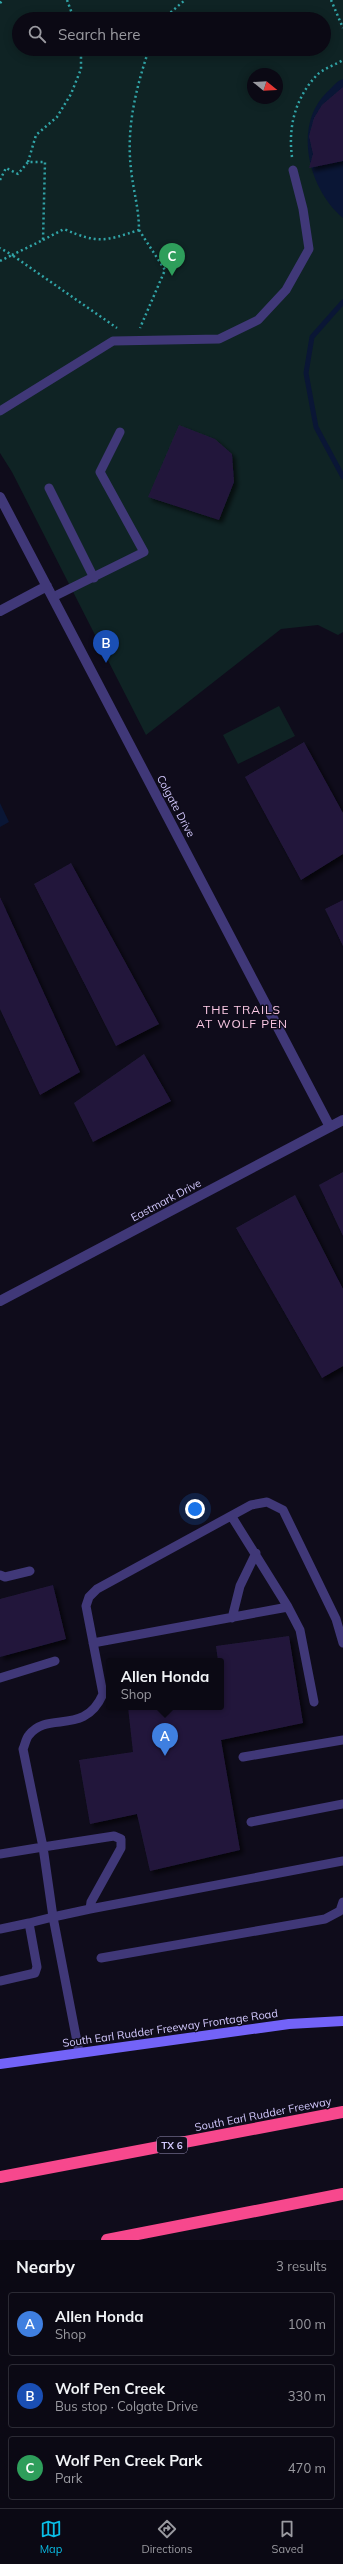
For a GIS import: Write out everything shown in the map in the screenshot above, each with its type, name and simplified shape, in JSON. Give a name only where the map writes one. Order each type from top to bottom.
[{"type":"highway","name":"South Earl Rudder Freeway","points":[[0,2177],[343,2112]]},
{"type":"highway","points":[[107,2240],[343,2194]]},
{"type":"main road","name":"South Earl Rudder Freeway Frontage Road","points":[[0,2064],[289,2024],[343,2021]]},
{"type":"street","name":"Colgate Drive","points":[[0,497],[330,1127]]},
{"type":"street","points":[[0,610],[47,586]]},
{"type":"street","name":"Eastmark Drive","points":[[0,1301],[343,1120]]},
{"type":"lane","points":[[0,411],[113,341],[219,339],[258,320],[286,290],[309,249],[303,209],[293,170]]},
{"type":"lane","points":[[53,597],[144,552],[100,472],[120,432]]},
{"type":"lane","points":[[49,488],[94,578]]},
{"type":"lane","points":[[79,2052],[53,1917],[43,1847],[23,1749],[28,1735],[40,1726],[86,1716],[97,1707],[103,1694],[86,1606],[89,1597],[97,1589],[232,1517],[251,1505],[267,1502],[283,1510],[336,1619],[343,1643]]},
{"type":"lane","points":[[232,1517],[288,1607],[300,1630],[314,1702]]},
{"type":"lane","points":[[232,1618],[240,1586],[256,1554]]},
{"type":"lane","points":[[0,1575],[5,1577],[30,1571]]},
{"type":"lane","points":[[93,1643],[288,1607]]},
{"type":"lane","points":[[0,1678],[55,1661]]},
{"type":"lane","points":[[243,1757],[343,1740]]},
{"type":"lane","points":[[251,1822],[343,1804]]},
{"type":"lane","points":[[0,1854],[114,1836],[121,1839],[121,1848],[91,1902],[90,1909]]},
{"type":"lane","points":[[0,1929],[29,1924],[90,1909],[343,1861]]},
{"type":"lane","points":[[101,1958],[325,1919],[340,1911],[343,1902]]},
{"type":"lane","points":[[0,1981],[35,1972],[37,1967],[29,1924]]},
{"type":"path","points":[[0,3],[3,0]]},
{"type":"path","points":[[67,0],[71,12]]},
{"type":"path","points":[[171,12],[185,0]]},
{"type":"path","points":[[332,0],[343,28]]},
{"type":"path","points":[[0,180],[6,168],[18,174],[28,162],[36,135],[57,117],[71,94],[81,69],[81,56]]},
{"type":"path","points":[[0,248],[135,340],[165,270],[139,230],[139,207],[131,169],[130,124],[139,79],[147,56]]},
{"type":"path","points":[[293,170],[290,140],[295,107],[317,75],[343,60]]},
{"type":"path","points":[[28,162],[45,162],[43,240]]},
{"type":"path","points":[[0,261],[64,229],[88,240],[111,239],[139,230]]},
{"type":"green space","points":[[0,0],[343,0],[343,632],[338,635],[318,625],[281,629],[146,735],[12,472],[0,453]]},
{"type":"green space","points":[[279,706],[295,736],[238,764],[223,735]]},
{"type":"water","points":[[343,79],[343,218],[331,206],[321,191],[314,175],[309,157],[308,139],[310,122],[316,106],[336,83]]},
{"type":"water","points":[[0,803],[9,822],[0,827]]},
{"type":"building","points":[[343,87],[343,161],[309,168],[313,154],[309,136],[314,118],[322,105]]},
{"type":"building","points":[[179,425],[215,439],[232,454],[234,482],[219,520],[148,497]]},
{"type":"building","points":[[304,742],[343,813],[343,854],[301,880],[245,777]]},
{"type":"building","points":[[71,863],[159,1024],[116,1046],[34,884]]},
{"type":"building","points":[[0,897],[80,1072],[40,1095],[0,1009]]},
{"type":"building","points":[[343,900],[343,946],[325,909]]},
{"type":"building","points":[[144,1054],[171,1101],[93,1142],[74,1103]]},
{"type":"building","points":[[343,1172],[343,1236],[319,1185]]},
{"type":"building","points":[[295,1195],[343,1289],[343,1366],[322,1378],[236,1228]]},
{"type":"building","points":[[53,1585],[66,1639],[0,1657],[0,1599]]},
{"type":"building","points":[[289,1636],[303,1723],[221,1740],[240,1850],[150,1871],[137,1814],[90,1824],[79,1760],[133,1752],[128,1710],[224,1710],[224,1658],[218,1658],[216,1646]]},
{"type":"waterway","points":[[343,302],[312,337],[306,373],[316,427],[343,477]]},
{"type":"place","name":"Wolf Pen Creek Park","points":[[172,276]]},
{"type":"place","name":"Wolf Pen Creek","points":[[106,663]]},
{"type":"place","name":"Allen Honda","points":[[165,1756]]},
{"type":"district","name":"THE TRAILS AT WOLF PEN","points":[[242,1017]]}]
